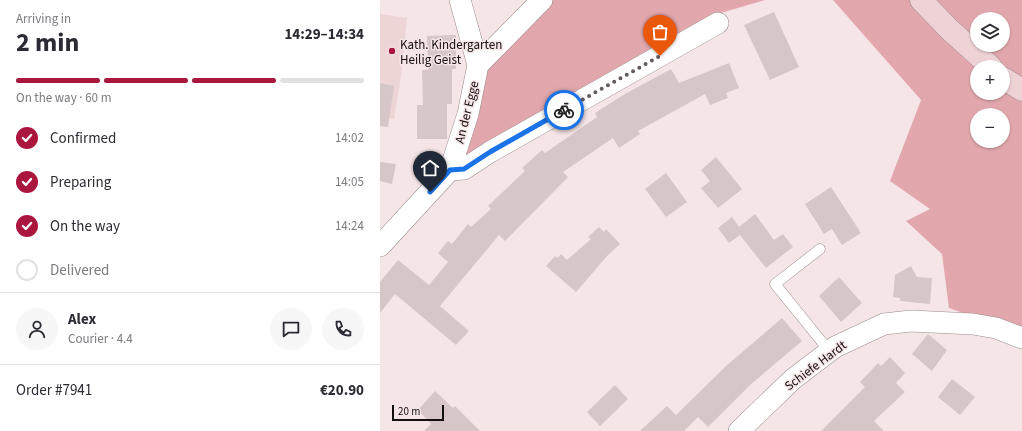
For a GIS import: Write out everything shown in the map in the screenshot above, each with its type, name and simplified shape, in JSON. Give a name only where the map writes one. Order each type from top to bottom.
[{"type":"street","name":"An der Egge","points":[[380,246],[450,170],[468,114],[478,65],[460,0]]},
{"type":"street","points":[[478,65],[542,0]]},
{"type":"street","points":[[921,0],[950,30],[983,60]]},
{"type":"street","points":[[450,170],[464,169],[490,152],[718,23]]},
{"type":"street","points":[[1010,82],[1022,90]]},
{"type":"street","name":"Schiefe Hardt","points":[[739,431],[793,379],[830,352],[858,335],[884,324],[911,321],[973,324],[996,328],[1022,338]]},
{"type":"lane","points":[[820,249],[775,284],[830,352]]},
{"type":"shaded area","points":[[547,0],[765,0],[714,15],[465,160],[486,68]]},
{"type":"shaded area","points":[[833,0],[1022,0],[1022,334],[949,308],[942,254],[906,221],[930,209],[890,181],[921,100]]},
{"type":"shaded area","name":"Kath. Kindergarten Heilig Geist","points":[[380,14],[407,18],[400,83],[394,119],[381,117],[380,122]]},
{"type":"building","points":[[774,12],[799,67],[770,80],[744,25]]},
{"type":"building","points":[[456,35],[456,69],[452,69],[452,104],[447,104],[447,139],[417,139],[417,105],[423,105],[422,70],[428,70],[427,36]]},
{"type":"building","points":[[729,63],[739,88],[726,93],[728,98],[710,105],[705,94],[638,131],[640,134],[619,148],[613,138],[563,172],[568,177],[505,241],[499,235],[440,306],[469,331],[456,345],[395,294],[380,313],[380,282],[398,260],[429,285],[448,262],[438,253],[448,241],[452,244],[468,224],[471,227],[491,209],[488,206],[525,171],[522,168],[542,150],[545,153],[597,117],[595,113],[625,94],[671,69],[679,83]]},
{"type":"building","points":[[380,83],[394,86],[388,127],[380,126]]},
{"type":"building","points":[[716,157],[742,189],[718,208],[701,188],[710,181],[701,170]]},
{"type":"building","points":[[380,162],[396,164],[392,184],[380,181]]},
{"type":"building","points":[[666,173],[687,202],[666,217],[645,189]]},
{"type":"building","points":[[831,187],[861,233],[842,245],[832,229],[824,234],[805,204]]},
{"type":"building","points":[[755,214],[774,240],[783,234],[793,247],[766,268],[740,235],[729,243],[718,228],[732,217],[739,227]]},
{"type":"building","points":[[599,227],[604,232],[606,229],[620,244],[608,255],[576,292],[546,266],[555,256],[558,258],[561,254],[567,260],[591,239],[588,237]]},
{"type":"building","points":[[911,266],[917,277],[932,278],[930,304],[900,301],[900,298],[893,297],[895,275]]},
{"type":"building","points":[[839,277],[862,303],[841,322],[819,296]]},
{"type":"building","points":[[782,318],[802,341],[750,385],[708,427],[698,417],[684,431],[640,431],[667,406],[676,415],[726,366]]},
{"type":"building","points":[[928,334],[947,350],[932,371],[912,354]]},
{"type":"building","points":[[890,357],[905,373],[896,383],[905,392],[874,421],[884,431],[821,431],[865,387],[860,382],[878,363],[881,366]]},
{"type":"building","points":[[952,379],[975,397],[960,415],[938,397]]},
{"type":"building","points":[[615,385],[628,399],[600,426],[587,412]]},
{"type":"building","points":[[435,391],[453,408],[455,406],[480,431],[424,431],[431,424],[418,410]]},
{"type":"way so far","points":[[564,110],[660,56]]},
{"type":"place","name":"Kath. Kindergarten Heilig Geist","points":[[392,51]]},
{"type":"route","points":[[430,192],[450,170],[464,169],[490,152],[564,110]]}]
